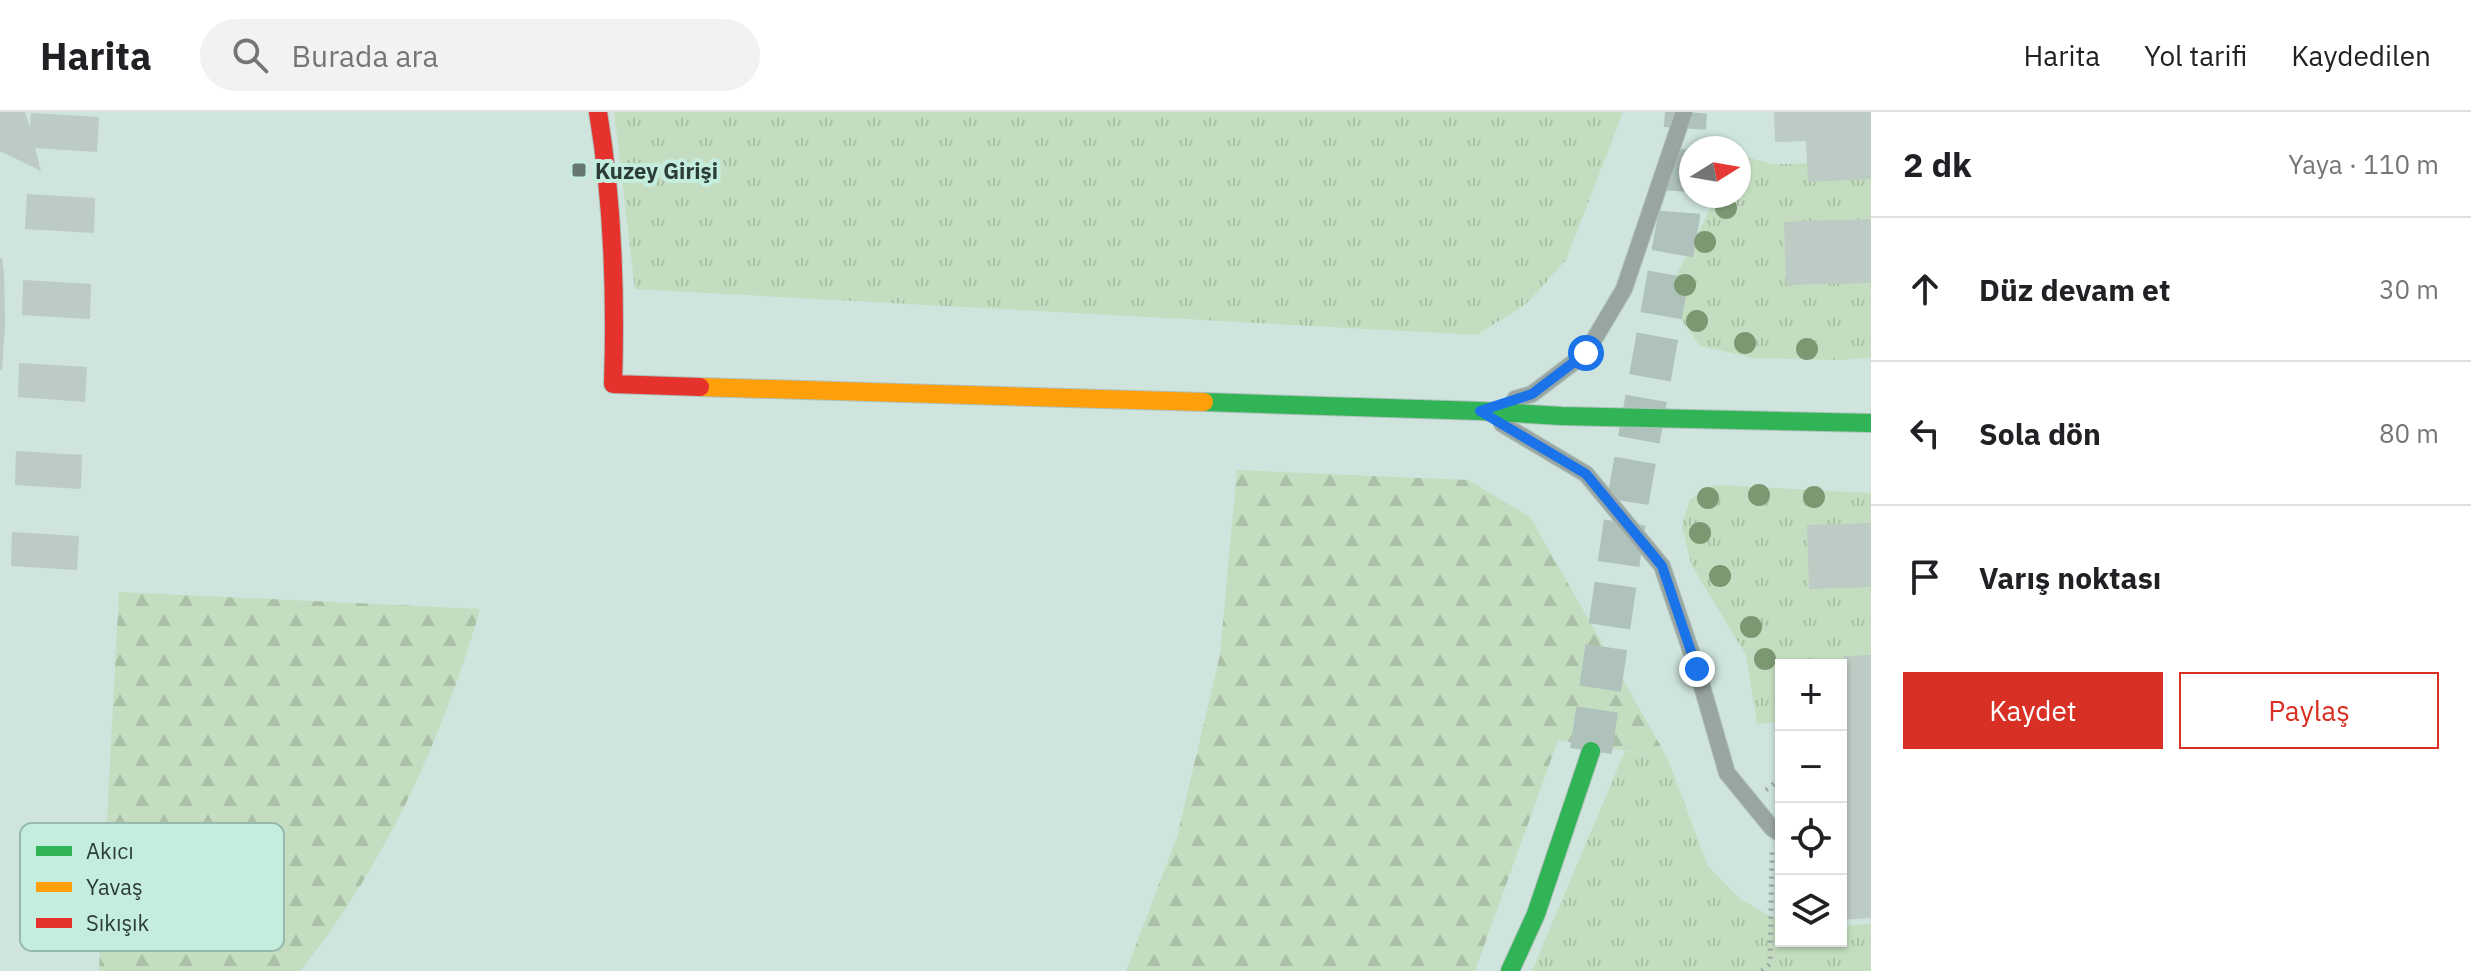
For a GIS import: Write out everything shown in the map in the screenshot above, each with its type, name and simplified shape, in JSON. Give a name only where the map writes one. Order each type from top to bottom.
[{"type":"street","points":[[598,112],[613,230],[613,384],[1561,416],[1871,423]]},
{"type":"street","points":[[1510,971],[1536,914],[1591,751]]},
{"type":"lane","points":[[1480,411],[1532,394],[1586,353],[1624,289],[1684,112]]},
{"type":"lane","points":[[1480,411],[1586,474],[1662,566],[1697,669],[1727,773],[1775,829]]},
{"type":"path","points":[[1762,971],[1770,964],[1775,869]]},
{"type":"green space","points":[[614,112],[1623,112],[1566,260],[1527,303],[1477,335],[635,289]]},
{"type":"green space","points":[[1751,158],[1772,164],[1871,162],[1871,357],[1841,360],[1754,358],[1700,346],[1677,314],[1675,278],[1711,208],[1751,208]]},
{"type":"green space","points":[[1237,470],[1468,480],[1530,517],[1667,757],[1558,740],[1475,971],[1126,971],[1177,837],[1220,655]]},
{"type":"green space","points":[[1716,485],[1871,493],[1871,716],[1847,718],[1847,659],[1775,659],[1775,722],[1757,724],[1746,655],[1691,564],[1682,526],[1690,499]]},
{"type":"green space","points":[[119,592],[480,609],[448,705],[408,799],[359,888],[300,971],[99,971],[100,951],[284,951],[284,823],[107,823]]},
{"type":"green space","points":[[1625,751],[1667,757],[1708,866],[1740,899],[1775,919],[1775,947],[1847,947],[1847,926],[1871,924],[1871,971],[1532,971]]},
{"type":"building","points":[[0,112],[25,112],[30,129],[31,113],[99,117],[97,152],[35,148],[41,171],[0,151]]},
{"type":"building","points":[[1774,112],[1871,112],[1871,179],[1808,182],[1806,141],[1775,142]]},
{"type":"building","points":[[27,194],[95,198],[94,233],[25,229]]},
{"type":"building","points":[[1871,219],[1871,283],[1786,285],[1784,222]]},
{"type":"building","points":[[0,258],[4,272],[5,324],[2,370],[0,370]]},
{"type":"building","points":[[23,280],[91,284],[90,319],[22,315]]},
{"type":"building","points":[[19,363],[87,367],[85,402],[18,397]]},
{"type":"building","points":[[16,451],[82,455],[81,489],[15,485]]},
{"type":"building","points":[[1871,523],[1871,587],[1809,589],[1807,525]]},
{"type":"building","points":[[12,532],[79,536],[77,570],[11,566]]},
{"type":"building","points":[[1871,655],[1871,918],[1847,920],[1847,659],[1844,656]]},
{"type":"tunnel","points":[[1591,751],[1628,500],[1679,216],[1686,112]]},
{"type":"traffic: fast","points":[[1204,402],[1561,416],[1871,423]]},
{"type":"traffic: fast","points":[[1510,971],[1536,914],[1591,751]]},
{"type":"traffic: slow","points":[[700,387],[1204,402]]},
{"type":"traffic: jam","points":[[598,112],[612,247],[613,384],[700,387]]},
{"type":"place","name":"Kuzey Girişi","points":[[579,170]]},
{"type":"route","points":[[1586,353],[1532,394],[1480,411],[1586,474],[1662,566],[1697,669]]}]
